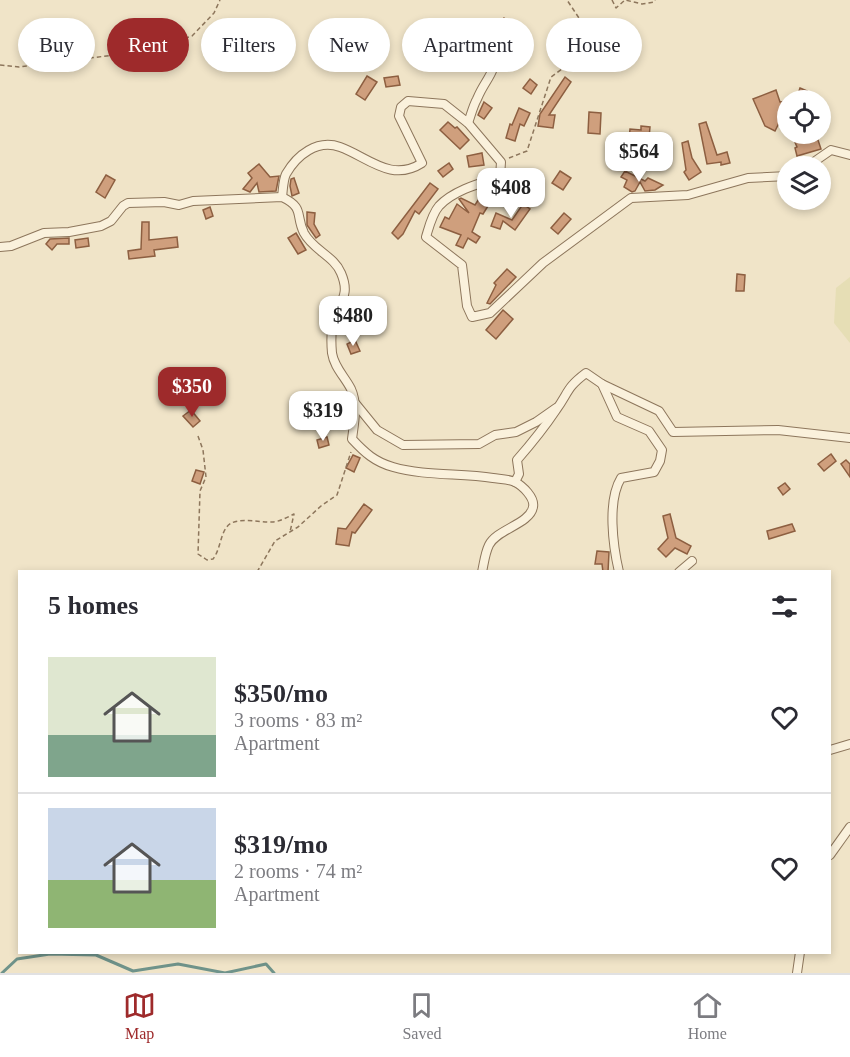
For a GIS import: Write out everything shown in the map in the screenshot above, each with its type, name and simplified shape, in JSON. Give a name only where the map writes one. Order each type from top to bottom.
[{"type":"street","points":[[468,123],[478,97],[492,72]]},
{"type":"street","points":[[282,197],[285,176],[301,154],[321,146],[339,147],[382,169],[412,170],[422,163],[399,116],[401,107],[408,101],[444,104],[468,123],[501,162],[500,177],[467,188],[439,206],[426,237],[462,265],[467,306],[472,317],[490,313],[543,263],[631,198],[688,195],[748,178],[777,177]]},
{"type":"street","points":[[822,156],[831,150],[850,155]]},
{"type":"street","points":[[0,247],[11,246],[44,234],[101,226],[111,221],[123,206],[133,202],[164,202],[179,205],[193,201],[282,197],[293,203],[299,214],[303,232],[334,261],[342,273],[345,293],[344,300],[334,318],[332,355],[352,391],[355,403],[352,439],[376,461],[420,472],[466,474],[515,482],[532,499],[534,506],[525,519],[495,537],[489,544],[482,570]]},
{"type":"street","points":[[515,482],[519,474],[517,460],[539,435],[561,404],[572,383],[586,373],[602,384],[660,411],[673,432],[778,430],[850,438]]},
{"type":"street","points":[[602,384],[617,417],[650,431],[662,450],[660,461],[654,472],[621,478],[615,489],[614,546],[619,570]]},
{"type":"street","points":[[355,403],[377,430],[403,445],[479,444],[495,435],[516,432],[536,422],[561,404]]},
{"type":"street","points":[[681,570],[692,561]]},
{"type":"street","points":[[831,750],[850,744]]},
{"type":"street","points":[[831,854],[850,827]]},
{"type":"street","points":[[797,973],[800,954]]},
{"type":"path","points":[[0,65],[19,67],[122,54],[192,36],[214,13],[220,0]]},
{"type":"path","points":[[501,162],[527,151],[551,77],[602,40],[596,26],[579,18],[567,0]]},
{"type":"path","points":[[612,0],[616,8],[625,0],[642,4],[655,0]]},
{"type":"path","points":[[198,436],[203,450],[206,477],[200,491],[198,554],[207,560],[213,559],[225,528],[231,523],[250,520],[272,522],[294,514],[290,532]]},
{"type":"path","points":[[258,570],[275,541],[290,532],[336,495],[351,454],[352,439]]},
{"type":"shaded area","points":[[850,277],[850,343],[834,323],[836,288]]},
{"type":"building","points":[[367,76],[377,82],[365,100],[356,94]]},
{"type":"building","points":[[398,76],[400,85],[386,87],[384,78]]},
{"type":"building","points":[[565,77],[571,82],[549,115],[555,115],[553,128],[538,126],[540,114]]},
{"type":"building","points":[[530,79],[537,85],[531,94],[523,88]]},
{"type":"building","points":[[776,90],[777,127],[775,131],[765,126],[753,99]]},
{"type":"building","points":[[484,102],[492,108],[484,119],[478,115]]},
{"type":"building","points":[[519,108],[530,113],[524,126],[520,124],[515,141],[506,138],[510,124],[512,125]]},
{"type":"building","points":[[589,112],[601,113],[600,134],[588,133]]},
{"type":"building","points":[[448,122],[455,128],[457,127],[469,140],[460,149],[440,130]]},
{"type":"building","points":[[706,122],[717,155],[727,152],[730,163],[707,164],[699,124]]},
{"type":"building","points":[[641,126],[650,127],[648,149],[653,152],[645,163],[635,156],[644,143],[629,140],[630,129],[641,130]]},
{"type":"building","points":[[688,141],[692,158],[701,172],[689,180],[684,172],[686,170],[682,143]]},
{"type":"building","points":[[796,144],[819,144],[821,149],[797,156],[795,148]]},
{"type":"building","points":[[482,153],[484,165],[469,167],[467,156]]},
{"type":"building","points":[[449,163],[453,169],[443,177],[438,171]]},
{"type":"building","points":[[259,164],[270,177],[279,176],[276,191],[259,192],[257,183],[250,192],[243,189],[252,178],[248,173]]},
{"type":"building","points":[[560,171],[571,178],[563,190],[552,183]]},
{"type":"building","points":[[625,171],[645,181],[648,178],[663,185],[655,190],[645,191],[640,182],[632,192],[624,187],[627,180],[621,177]]},
{"type":"building","points":[[106,175],[115,180],[105,198],[96,192]]},
{"type":"building","points":[[294,178],[299,193],[292,196],[290,186],[291,179]]},
{"type":"building","points":[[430,183],[438,189],[419,214],[415,211],[398,239],[392,233]]},
{"type":"building","points":[[484,191],[493,198],[483,214],[480,213],[472,232],[480,237],[476,243],[468,238],[463,248],[456,245],[461,235],[440,227],[445,217],[449,219],[457,204],[469,213],[459,199],[475,205]]},
{"type":"building","points":[[523,204],[530,209],[515,230],[503,221],[500,229],[491,226],[496,213],[512,220]]},
{"type":"building","points":[[210,207],[213,216],[206,219],[203,210]]},
{"type":"building","points":[[307,212],[315,213],[314,224],[320,235],[316,238],[307,225]]},
{"type":"building","points":[[564,213],[571,219],[558,234],[551,228]]},
{"type":"building","points":[[142,222],[149,222],[149,240],[177,237],[178,247],[154,250],[155,256],[129,259],[128,251],[141,249]]},
{"type":"building","points":[[296,233],[306,250],[298,254],[288,238]]},
{"type":"building","points":[[69,238],[69,244],[57,244],[52,250],[46,244],[50,239]]},
{"type":"building","points":[[88,238],[89,246],[76,248],[75,240]]},
{"type":"building","points":[[507,269],[516,277],[490,304],[487,303],[496,285],[494,283]]},
{"type":"building","points":[[737,274],[745,275],[744,291],[736,291]]},
{"type":"building","points":[[503,310],[513,319],[496,339],[486,330]]},
{"type":"building","points":[[355,340],[360,351],[351,354],[347,344]]},
{"type":"building","points":[[191,410],[200,421],[193,427],[183,416]]},
{"type":"building","points":[[327,437],[329,445],[319,448],[317,440]]},
{"type":"building","points":[[831,454],[836,461],[824,471],[818,464]]},
{"type":"building","points":[[353,455],[360,458],[354,472],[346,468]]},
{"type":"building","points":[[846,460],[850,464],[850,477],[841,464]]},
{"type":"building","points":[[196,470],[204,472],[200,484],[192,481]]},
{"type":"building","points":[[785,483],[790,489],[783,495],[778,488]]},
{"type":"building","points":[[364,504],[372,510],[355,533],[352,532],[349,546],[336,544],[338,528],[346,529]]},
{"type":"building","points":[[670,514],[676,538],[691,546],[687,554],[675,548],[666,557],[658,549],[668,538],[663,516]]},
{"type":"building","points":[[792,524],[795,531],[769,539],[767,531]]},
{"type":"building","points":[[597,551],[609,552],[608,570],[603,570],[602,564],[595,564]]},
{"type":"waterway","points":[[2,973],[17,959],[50,954],[96,955],[133,971],[178,964],[225,973],[266,964],[274,973]]}]
